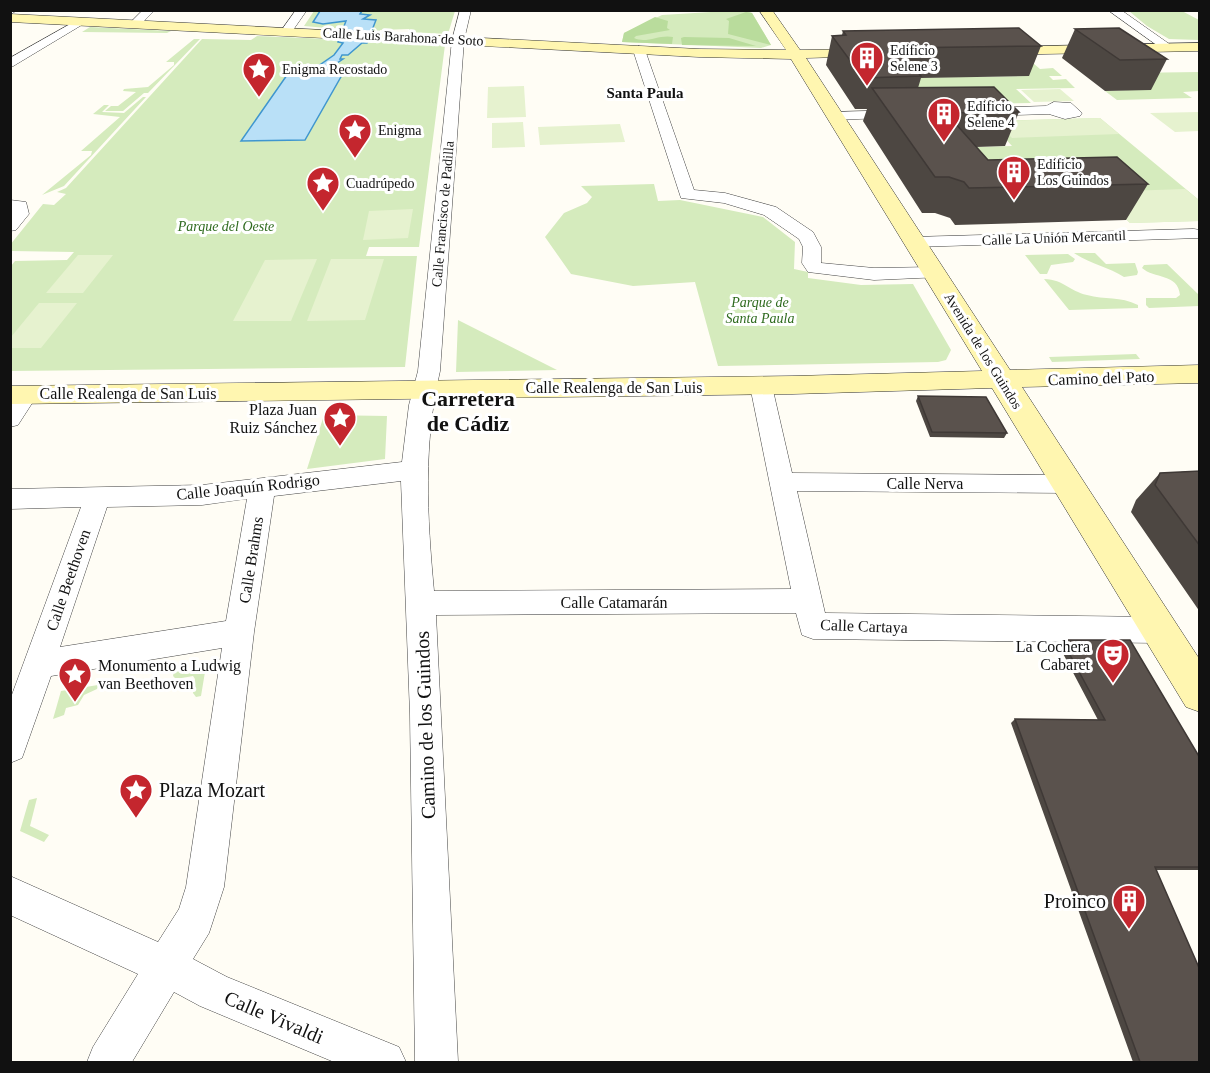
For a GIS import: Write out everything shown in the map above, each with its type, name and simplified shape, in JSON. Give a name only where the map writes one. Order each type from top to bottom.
[{"type":"main road","name":"Avenida de los Guindos","points":[[765,10],[796,54],[1200,694]]},
{"type":"main road","name":"Calle Luis Barahona de Soto","points":[[10,18],[639,50],[796,54],[888,52]]},
{"type":"main road","points":[[981,51],[1200,47]]},
{"type":"main road","name":"Camino del Pato","points":[[1002,381],[1200,375]]},
{"type":"main road","name":"Calle Realenga de San Luis","points":[[19,394],[188,394],[423,388],[761,386],[1002,381]]},
{"type":"street","points":[[136,23],[150,10]]},
{"type":"street","points":[[287,31],[302,10]]},
{"type":"street","name":"Calle Francisco de Padilla","points":[[423,388],[429,371],[458,40],[466,10]]},
{"type":"street","points":[[1117,12],[1169,48]]},
{"type":"street","points":[[10,53],[52,28],[61,20]]},
{"type":"street","points":[[10,64],[81,21]]},
{"type":"street","points":[[639,50],[687,194],[724,198],[770,211],[807,236],[812,248],[811,263],[815,268],[847,274],[878,276],[934,273]]},
{"type":"street","points":[[972,112],[1052,110]]},
{"type":"street","points":[[834,116],[914,114]]},
{"type":"street","points":[[10,205],[20,206],[20,214],[10,226]]},
{"type":"street","name":"Calle La Unión Mercantil","points":[[914,242],[1198,233]]},
{"type":"street","name":"Calle Cartaya","points":[[761,386],[813,626],[1159,630]]},
{"type":"street","name":"Camino de los Guindos","points":[[423,388],[414,470],[424,662],[436,1062]]},
{"type":"street","points":[[10,418],[19,394]]},
{"type":"street","name":"Calle Joaquín Rodrigo","points":[[10,499],[202,495],[414,470]]},
{"type":"street","name":"Calle Nerva","points":[[782,482],[1067,484]]},
{"type":"street","name":"Calle Brahms","points":[[239,632],[262,488]]},
{"type":"street","name":"Calle Beethoven","points":[[38,664],[98,496]]},
{"type":"street","name":"Calle Catamarán","points":[[420,603],[808,601]]},
{"type":"street","points":[[10,747],[38,664],[239,632],[205,887],[195,919],[168,967],[108,1062]]},
{"type":"street","points":[[10,895],[168,967]]},
{"type":"street","name":"Calle Vivaldi","points":[[168,967],[214,992],[384,1062]]},
{"type":"green space","points":[[744,10],[752,13],[771,45],[761,48],[622,42],[624,33],[662,15]]},
{"type":"green space","name":"Parque del Oeste","points":[[314,11],[455,11],[448,34],[409,32],[409,29],[380,30],[374,41],[445,45],[419,247],[369,247],[366,256],[417,256],[405,367],[11,371],[11,266],[15,261],[67,260],[74,252],[11,251],[10,245],[43,204],[54,205],[66,194],[57,192],[66,188],[202,39],[251,40],[257,36],[330,39],[338,29],[304,26]]},
{"type":"green space","points":[[1129,11],[1182,11],[1199,20],[1199,40],[1169,39],[1147,26]]},
{"type":"green space","points":[[746,12],[752,13],[771,45],[728,34],[729,21],[726,19]]},
{"type":"green space","points":[[655,17],[668,21],[667,28],[670,30],[634,38],[644,40],[673,37],[672,44],[622,42],[624,33]]},
{"type":"green space","points":[[90,27],[171,31],[167,33],[82,32]]},
{"type":"green space","points":[[681,38],[729,38],[756,46],[682,45]]},
{"type":"green space","points":[[194,39],[200,39],[148,93],[144,93],[123,111],[105,111],[111,106],[118,106],[136,92],[123,91],[124,89],[148,87],[174,65],[174,62],[166,62]]},
{"type":"green space","points":[[1033,63],[1040,69],[1053,68],[1062,76],[1049,76],[1053,80],[1066,79],[1075,88],[1016,89],[1031,103],[910,105],[888,78],[1028,76]]},
{"type":"green space","points":[[1199,72],[1199,91],[1183,92],[1192,98],[1117,100],[1105,91],[1150,89],[1128,73]]},
{"type":"green space","points":[[524,86],[526,117],[487,118],[488,87]]},
{"type":"green space","points":[[1060,89],[1074,101],[1034,102],[1021,90]]},
{"type":"green space","points":[[146,97],[64,186],[42,195],[91,155],[92,151],[81,151],[120,117],[93,114],[104,105],[109,105],[102,112],[124,113]]},
{"type":"green space","points":[[1199,112],[1199,131],[1175,132],[1150,113]]},
{"type":"green space","points":[[1100,118],[1199,200],[1199,221],[1130,223],[1097,192],[989,161],[976,147],[1012,146],[989,121]]},
{"type":"green space","points":[[1100,118],[1119,134],[1012,138],[996,121]]},
{"type":"green space","points":[[523,122],[525,147],[492,148],[492,123]]},
{"type":"green space","points":[[620,124],[625,142],[540,145],[538,127]]},
{"type":"green space","name":"Parque de Santa Paula","points":[[654,184],[658,201],[680,200],[763,217],[795,242],[794,269],[808,272],[808,278],[861,285],[913,284],[951,350],[946,360],[718,366],[695,282],[633,286],[571,274],[545,237],[564,213],[587,203],[592,197],[581,186]]},
{"type":"green space","points":[[1185,189],[1199,200],[1199,221],[1130,223],[1097,192]]},
{"type":"green space","points":[[413,209],[408,238],[363,240],[369,211]]},
{"type":"green space","points":[[1074,253],[1095,253],[1106,264],[1135,263],[1138,272],[1137,275],[1124,277]]},
{"type":"green space","points":[[1068,254],[1075,259],[1073,262],[1051,265],[1047,274],[1040,274],[1025,255]]},
{"type":"green space","points":[[78,255],[113,255],[83,293],[46,293]]},
{"type":"green space","points":[[317,259],[291,321],[233,321],[265,260]]},
{"type":"green space","points":[[331,259],[384,259],[365,320],[307,321]]},
{"type":"green space","points":[[1167,264],[1199,295],[1199,306],[1149,308],[1146,305],[1146,298],[1176,298],[1180,295],[1175,283],[1142,268],[1144,265]]},
{"type":"green space","points":[[1044,279],[1057,281],[1087,295],[1131,302],[1138,305],[1138,308],[1069,310]]},
{"type":"green space","points":[[39,303],[77,303],[41,348],[11,348],[11,337]]},
{"type":"green space","points":[[458,320],[557,370],[456,372]]},
{"type":"green space","points":[[1136,354],[1140,359],[1052,362],[1049,357]]},
{"type":"green space","name":"Plaza Juan Ruiz Sánchez","points":[[324,415],[387,416],[385,459],[307,469]]},
{"type":"green space","points":[[206,666],[201,696],[196,697],[193,693],[195,679],[193,676],[176,679],[173,676],[174,672]]},
{"type":"green space","points":[[98,685],[97,689],[84,695],[78,705],[66,708],[64,715],[53,719],[61,691]]},
{"type":"green space","points":[[37,798],[30,826],[49,835],[44,842],[20,831],[29,800]]},
{"type":"water","points":[[320,11],[362,11],[360,14],[370,15],[363,19],[376,20],[367,43],[362,43],[348,55],[342,55],[340,59],[343,59],[321,74],[342,75],[305,140],[241,141],[287,75],[310,75],[311,71],[334,55],[343,43],[338,42],[346,21],[323,24],[313,22]]},
{"type":"building","points":[[1019,28],[1041,46],[897,48],[921,76],[863,78],[832,36],[846,35],[843,31]]},
{"type":"building","points":[[1119,28],[1167,59],[1120,60],[1075,29]]},
{"type":"building","points":[[994,87],[1019,112],[946,113],[988,160],[1117,157],[1148,184],[969,188],[964,182],[949,177],[935,177],[872,88]]},
{"type":"building","points":[[918,396],[986,397],[1007,433],[932,432]]},
{"type":"building","points":[[1200,471],[1200,546],[1155,485],[1160,473]]},
{"type":"building","points":[[1062,640],[1130,640],[1200,758],[1200,867],[1155,867],[1200,970],[1200,1062],[1140,1062],[1015,719],[1105,720]]},
{"type":"place","name":"Edificio Selene 3","points":[[867,87]]},
{"type":"place","name":"Enigma Recostado","points":[[259,98]]},
{"type":"place","name":"Edificio Selene 4","points":[[944,143]]},
{"type":"place","name":"Enigma","points":[[355,159]]},
{"type":"place","name":"Edificio Los Guindos","points":[[1014,201]]},
{"type":"place","name":"Cuadrúpedo","points":[[323,212]]},
{"type":"place","name":"Plaza Juan Ruiz Sánchez","points":[[340,447]]},
{"type":"place","name":"La Cochera Cabaret","points":[[1113,684]]},
{"type":"place","name":"Monumento a Ludwig van Beethoven","points":[[75,703]]},
{"type":"place","name":"Plaza Mozart","points":[[136,819]]},
{"type":"place","name":"Proinco","points":[[1129,930]]},
{"type":"district","name":"Santa Paula","points":[[645,93]]},
{"type":"district","name":"Carretera de Cádiz","points":[[468,410]]}]
